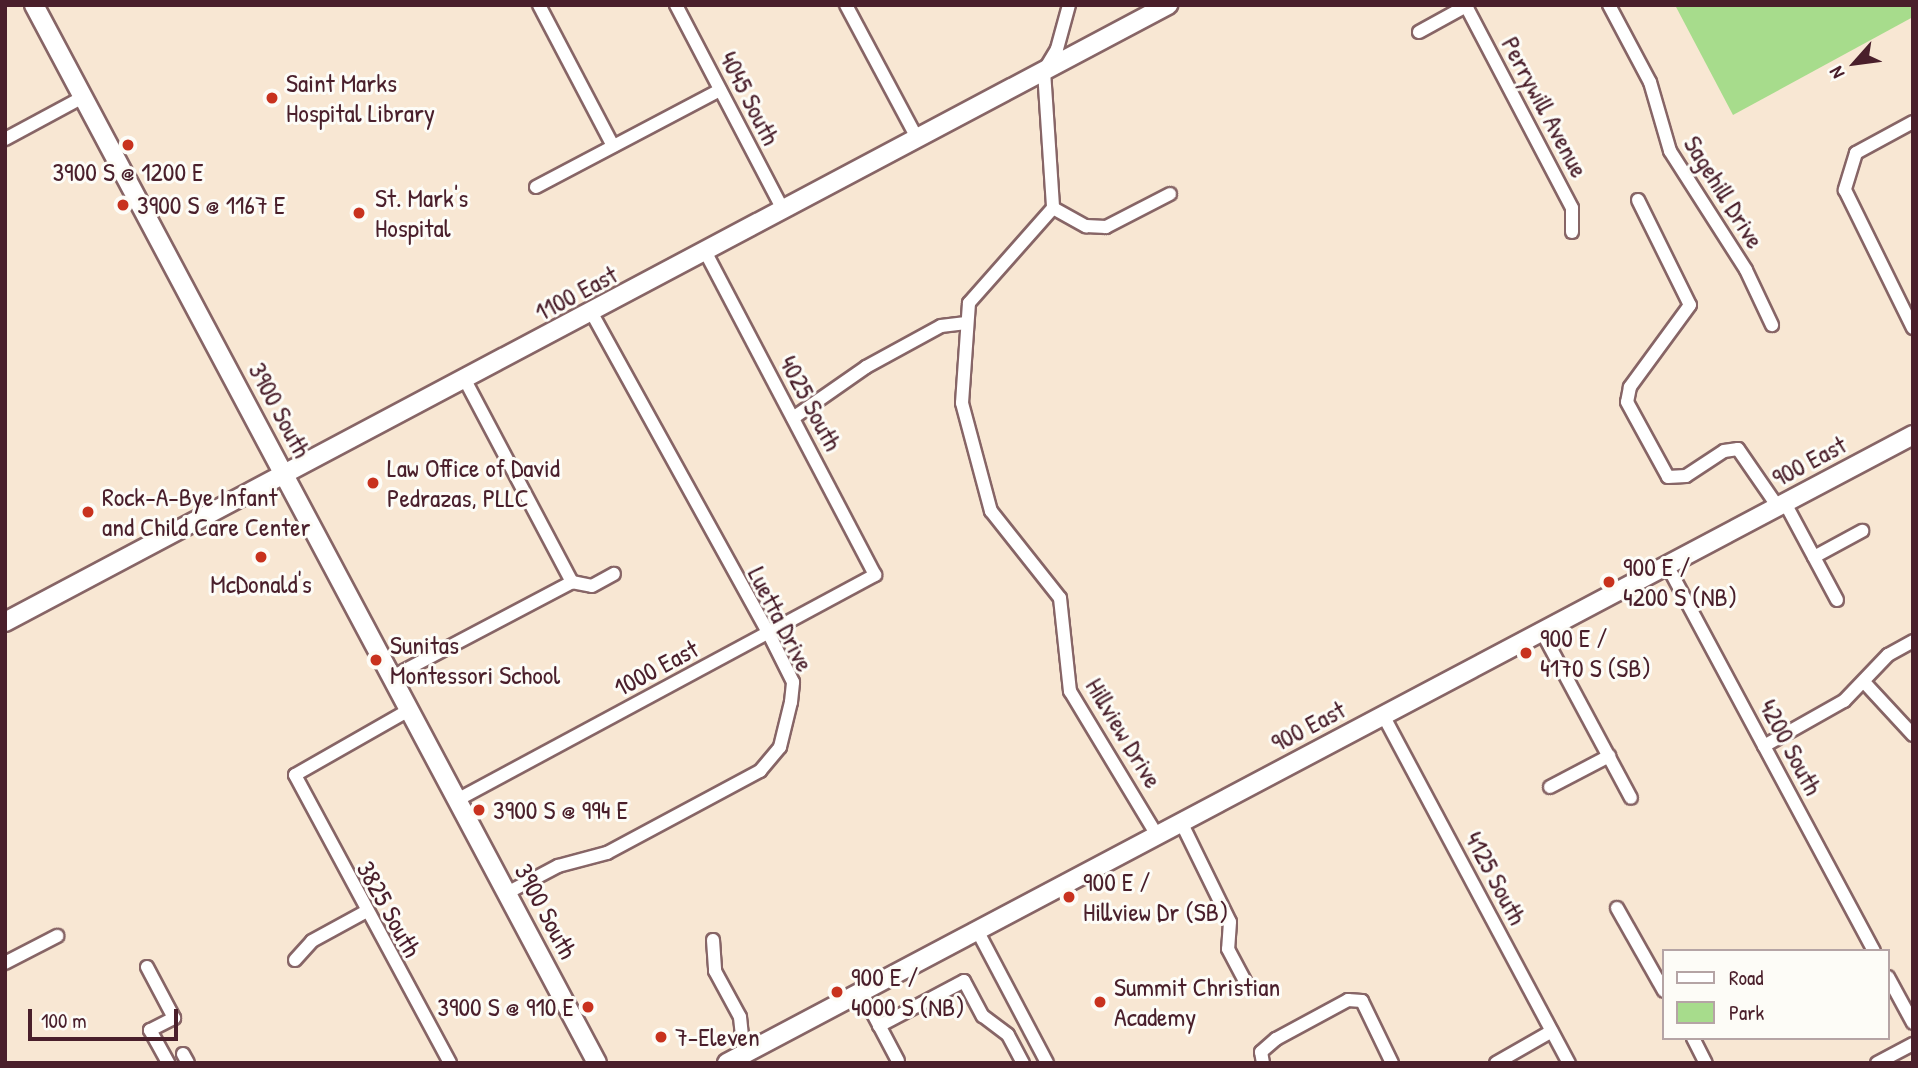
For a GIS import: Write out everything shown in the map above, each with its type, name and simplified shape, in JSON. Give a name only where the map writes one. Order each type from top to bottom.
[{"type":"main road","name":"3900 South","points":[[34,5],[597,1063]]},
{"type":"main road","name":"1100 East","points":[[5,622],[283,473],[593,315],[1168,5]]},
{"type":"main road","name":"900 East","points":[[727,1063],[1913,435]]},
{"type":"street","points":[[539,5],[613,146]]},
{"type":"street","name":"4045 South","points":[[676,5],[784,212]]},
{"type":"street","points":[[1069,5],[1057,49],[1044,71],[1053,208],[1086,226],[1106,227],[1170,194]]},
{"type":"street","name":"Sagehill Drive","points":[[1609,5],[1650,82],[1670,151],[1746,270],[1772,325]]},
{"type":"street","points":[[1419,32],[1467,6]]},
{"type":"street","name":"Perrywill Avenue","points":[[1467,6],[1572,208],[1572,232]]},
{"type":"street","points":[[851,7],[918,140]]},
{"type":"street","points":[[536,187],[720,90]]},
{"type":"street","points":[[5,139],[83,97]]},
{"type":"street","points":[[1913,122],[1856,153],[1845,190],[1913,328]]},
{"type":"street","points":[[1638,200],[1690,304],[1630,387],[1627,402],[1668,477],[1686,476],[1731,449],[1746,454],[1758,476],[1814,556],[1837,600]]},
{"type":"street","name":"Hillview Drive","points":[[1053,208],[979,291],[964,323],[962,404],[985,496],[999,524],[1056,589],[1066,684],[1157,835]]},
{"type":"street","name":"4025 South","points":[[706,253],[876,575]]},
{"type":"street","name":"Luetta Drive","points":[[506,893],[558,866],[618,848],[748,779],[774,758],[786,728],[793,682],[593,315]]},
{"type":"street","points":[[793,418],[866,367],[941,327],[964,323]]},
{"type":"street","points":[[465,380],[572,582]]},
{"type":"street","points":[[1814,556],[1862,531]]},
{"type":"street","name":"4200 South","points":[[1667,565],[1873,949]]},
{"type":"street","points":[[392,677],[572,582],[592,586],[614,574]]},
{"type":"street","name":"1000 East","points":[[457,800],[876,575]]},
{"type":"street","points":[[1542,632],[1631,798]]},
{"type":"street","points":[[1764,746],[1837,706],[1864,682],[1888,655],[1913,641]]},
{"type":"street","points":[[1864,682],[1913,735]]},
{"type":"street","name":"3825 South","points":[[410,710],[295,775],[365,912],[450,1063]]},
{"type":"street","name":"4125 South","points":[[1383,715],[1569,1063]]},
{"type":"street","points":[[1550,787],[1609,756]]},
{"type":"street","points":[[1181,822],[1230,922],[1228,949],[1247,984]]},
{"type":"street","points":[[1618,908],[1662,987]]},
{"type":"street","points":[[295,960],[312,941],[365,912]]},
{"type":"street","points":[[977,930],[1047,1063]]},
{"type":"street","points":[[5,962],[57,936]]},
{"type":"street","points":[[713,940],[715,971],[742,1023],[744,1054]]},
{"type":"street","points":[[147,967],[174,1018],[150,1030],[168,1063]]},
{"type":"street","points":[[879,1026],[964,981],[983,1016],[1008,1035],[1023,1063]]},
{"type":"street","points":[[1890,981],[1913,1023]]},
{"type":"street","points":[[861,991],[898,1060]]},
{"type":"street","points":[[1262,1057],[1348,1000],[1362,1000],[1392,1063]]},
{"type":"street","points":[[1496,1063],[1552,1031]]},
{"type":"street","points":[[1694,1040],[1706,1063]]},
{"type":"street","points":[[1877,1063],[1913,1044]]},
{"type":"green space","points":[[1675,5],[1913,5],[1913,17],[1733,115]]},
{"type":"place","name":"Saint Marks Hospital Library","points":[[272,98]]},
{"type":"place","name":"3900 S @ 1200 E","points":[[128,145]]},
{"type":"place","name":"3900 S @ 1167 E","points":[[123,205]]},
{"type":"place","name":"St. Mark's Hospital","points":[[359,213]]},
{"type":"place","name":"Law Office of David Pedrazas, PLLC","points":[[373,483]]},
{"type":"place","name":"Rock-A-Bye Infant and Child Care Center","points":[[88,512]]},
{"type":"place","name":"McDonald's","points":[[261,557]]},
{"type":"place","name":"900 E / 4200 S (NB)","points":[[1609,582]]},
{"type":"place","name":"900 E / 4170 S (SB)","points":[[1526,653]]},
{"type":"place","name":"Sunitas Montessori School","points":[[376,660]]},
{"type":"place","name":"3900 S @ 994 E","points":[[479,810]]},
{"type":"place","name":"900 E / Hillview Dr (SB)","points":[[1069,897]]},
{"type":"place","name":"900 E / 4000 S (NB)","points":[[837,992]]},
{"type":"place","name":"Summit Christian Academy","points":[[1100,1002]]},
{"type":"place","name":"3900 S @ 910 E","points":[[588,1007]]},
{"type":"place","name":"7-Eleven","points":[[661,1037]]}]
